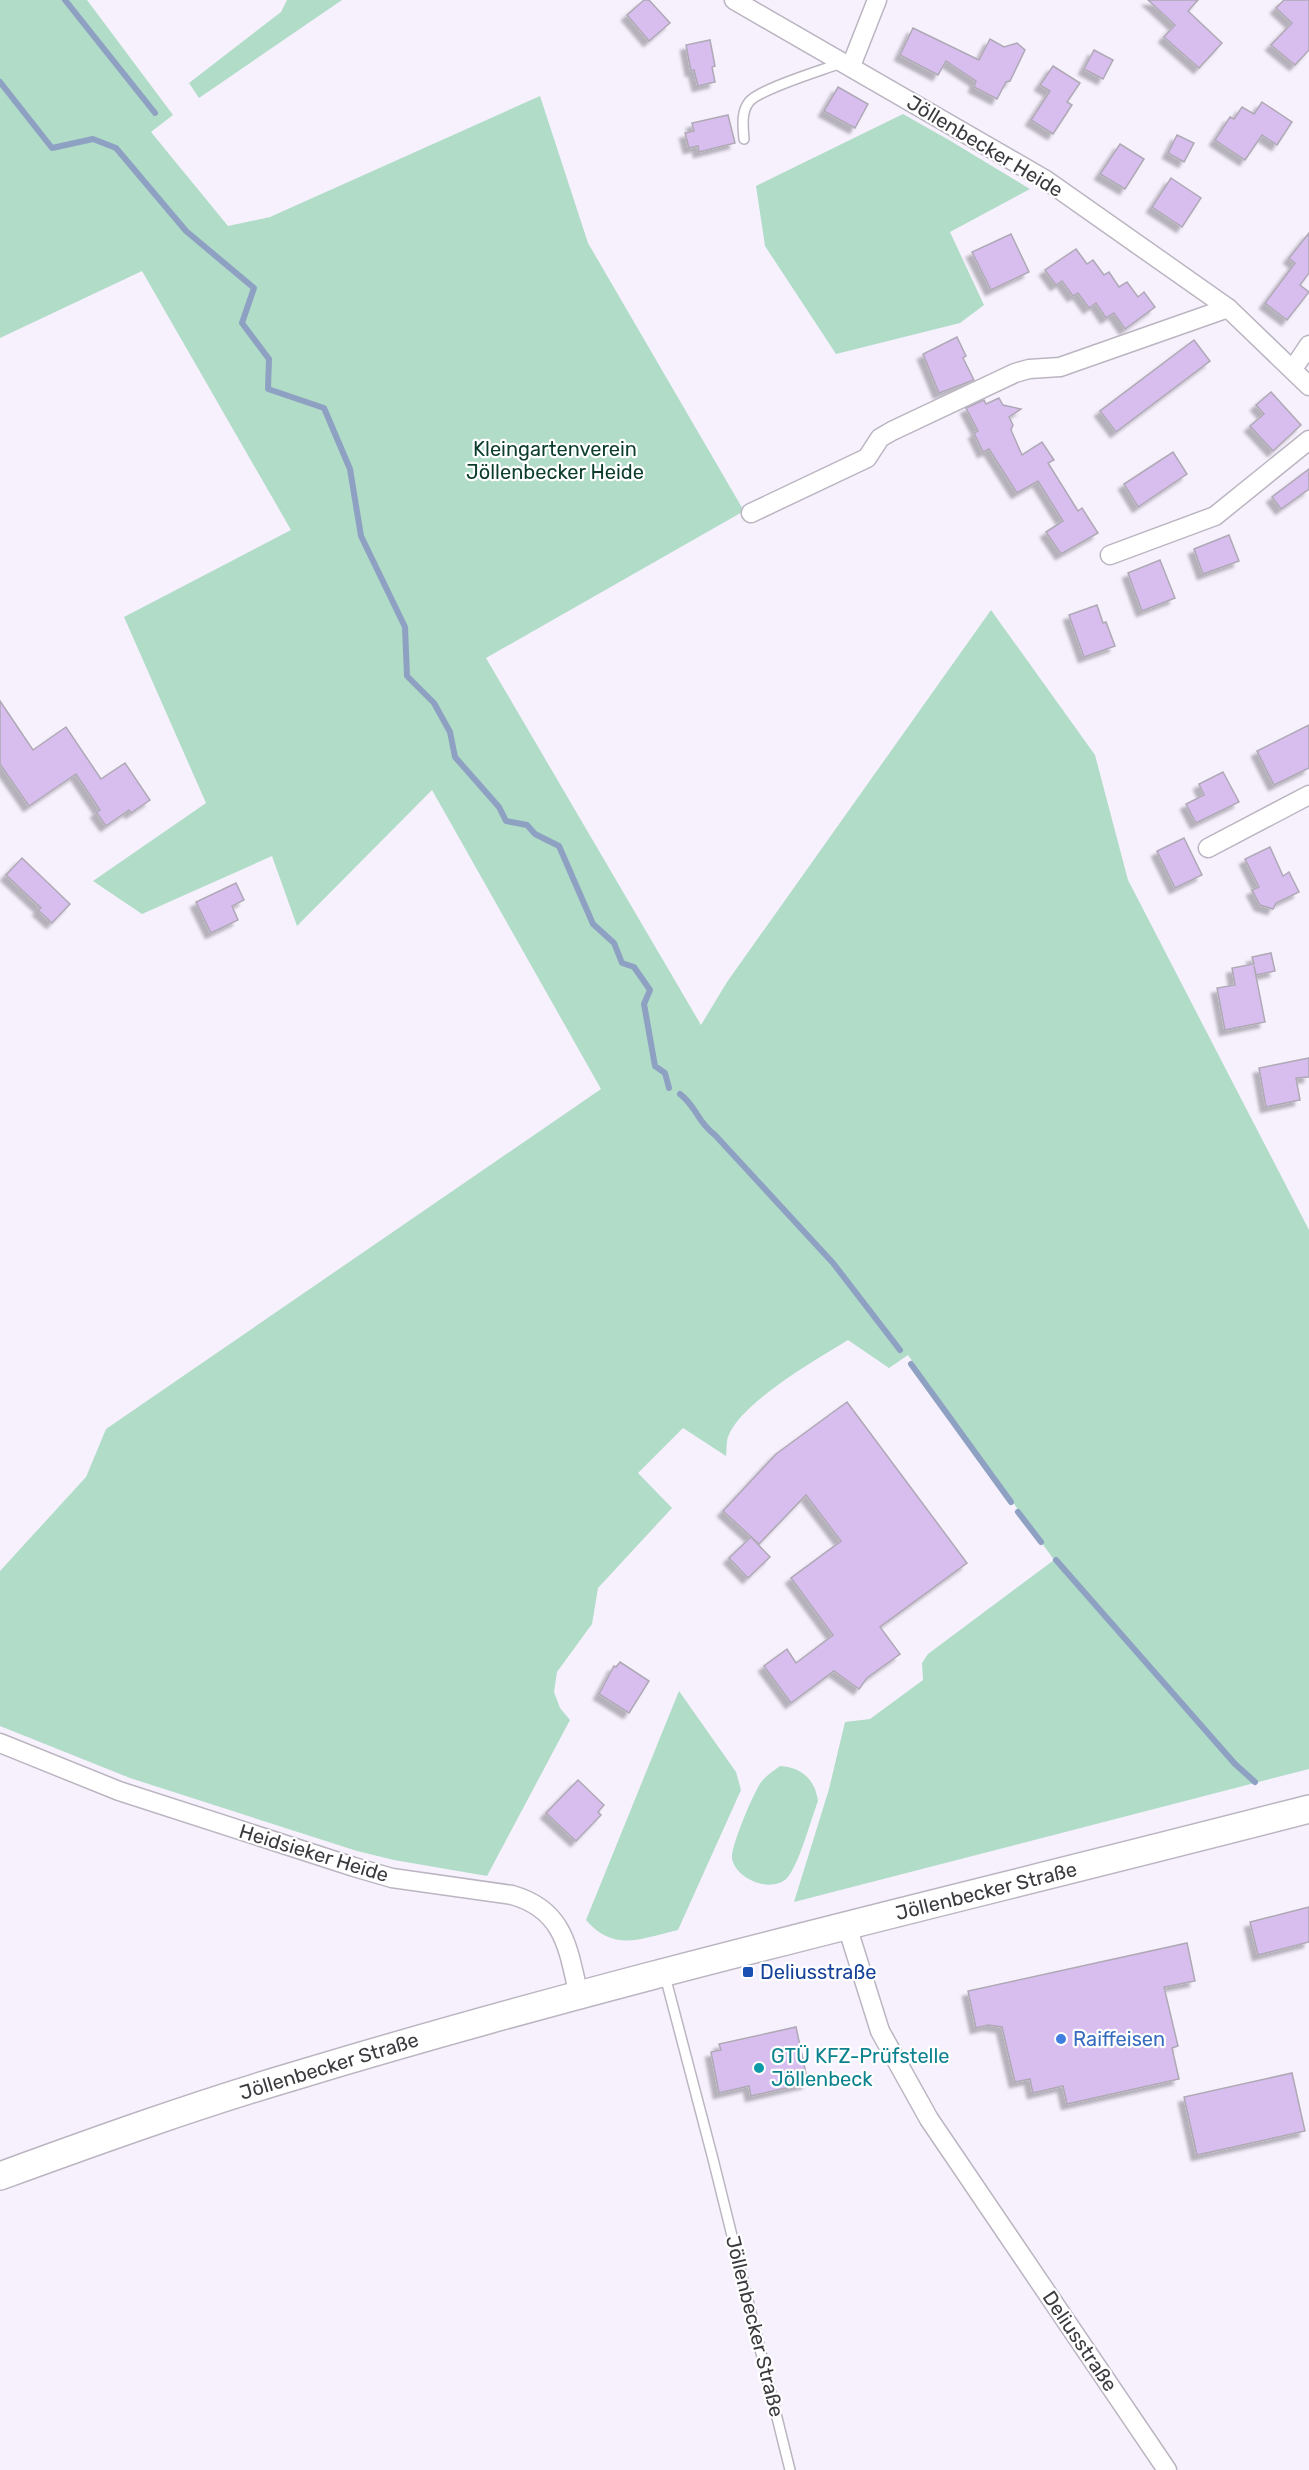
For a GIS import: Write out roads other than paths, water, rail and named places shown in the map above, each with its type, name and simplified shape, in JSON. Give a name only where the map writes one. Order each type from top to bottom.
[{"type":"main road","name":"Jöllenbecker Straße","points":[[0,2176],[182,2112],[291,2077],[579,1996],[1309,1809]]},
{"type":"street","name":"Jöllenbecker Heide","points":[[734,0],[1046,180],[1228,308],[1309,386]]},
{"type":"street","points":[[848,64],[878,0]]},
{"type":"street","points":[[751,513],[867,458],[880,438],[892,431],[1015,373],[1029,369],[1060,367],[1228,308]]},
{"type":"street","points":[[1293,369],[1309,345]]},
{"type":"street","points":[[1110,555],[1215,516],[1309,440]]},
{"type":"street","points":[[1208,848],[1309,795]]},
{"type":"street","name":"Heidsieker Heide","points":[[0,1743],[119,1791],[354,1867],[392,1878],[512,1895],[528,1900],[545,1910],[558,1925],[566,1944],[579,1996]]},
{"type":"street","name":"Deliusstraße","points":[[847,1926],[880,2031],[929,2119],[1167,2470]]},
{"type":"lane","points":[[744,139],[743,119],[749,102],[764,93],[848,64]]},
{"type":"lane","name":"Jöllenbecker Straße","points":[[664,1974],[713,2158],[790,2470]]},
{"type":"waterway","points":[[65,0],[155,113]]},
{"type":"waterway","points":[[0,82],[52,148],[93,139],[116,148],[186,231],[254,288],[242,323],[269,359],[268,389],[324,408],[350,469],[361,536],[405,627],[407,676],[434,703],[450,732],[455,757],[499,807],[506,821],[527,825],[535,834],[559,846],[593,924],[614,943],[622,963],[634,967],[650,990],[644,1004],[655,1066],[665,1073],[669,1088]]},
{"type":"waterway","points":[[680,1094],[704,1125],[833,1263],[900,1350]]},
{"type":"waterway","points":[[911,1364],[1011,1502]]},
{"type":"waterway","points":[[1018,1512],[1041,1542]]},
{"type":"waterway","points":[[1056,1560],[1235,1764],[1255,1782]]},
{"type":"place","name":"Deliusstraße","points":[[748,1972]]},
{"type":"place","name":"Raiffeisen","points":[[1061,2039]]},
{"type":"place","name":"GTÜ KFZ-Prüfstelle Jöllenbeck","points":[[759,2068]]},
{"type":"park label","name":"Kleingartenverein Jöllenbecker Heide","points":[[555,460]]}]
